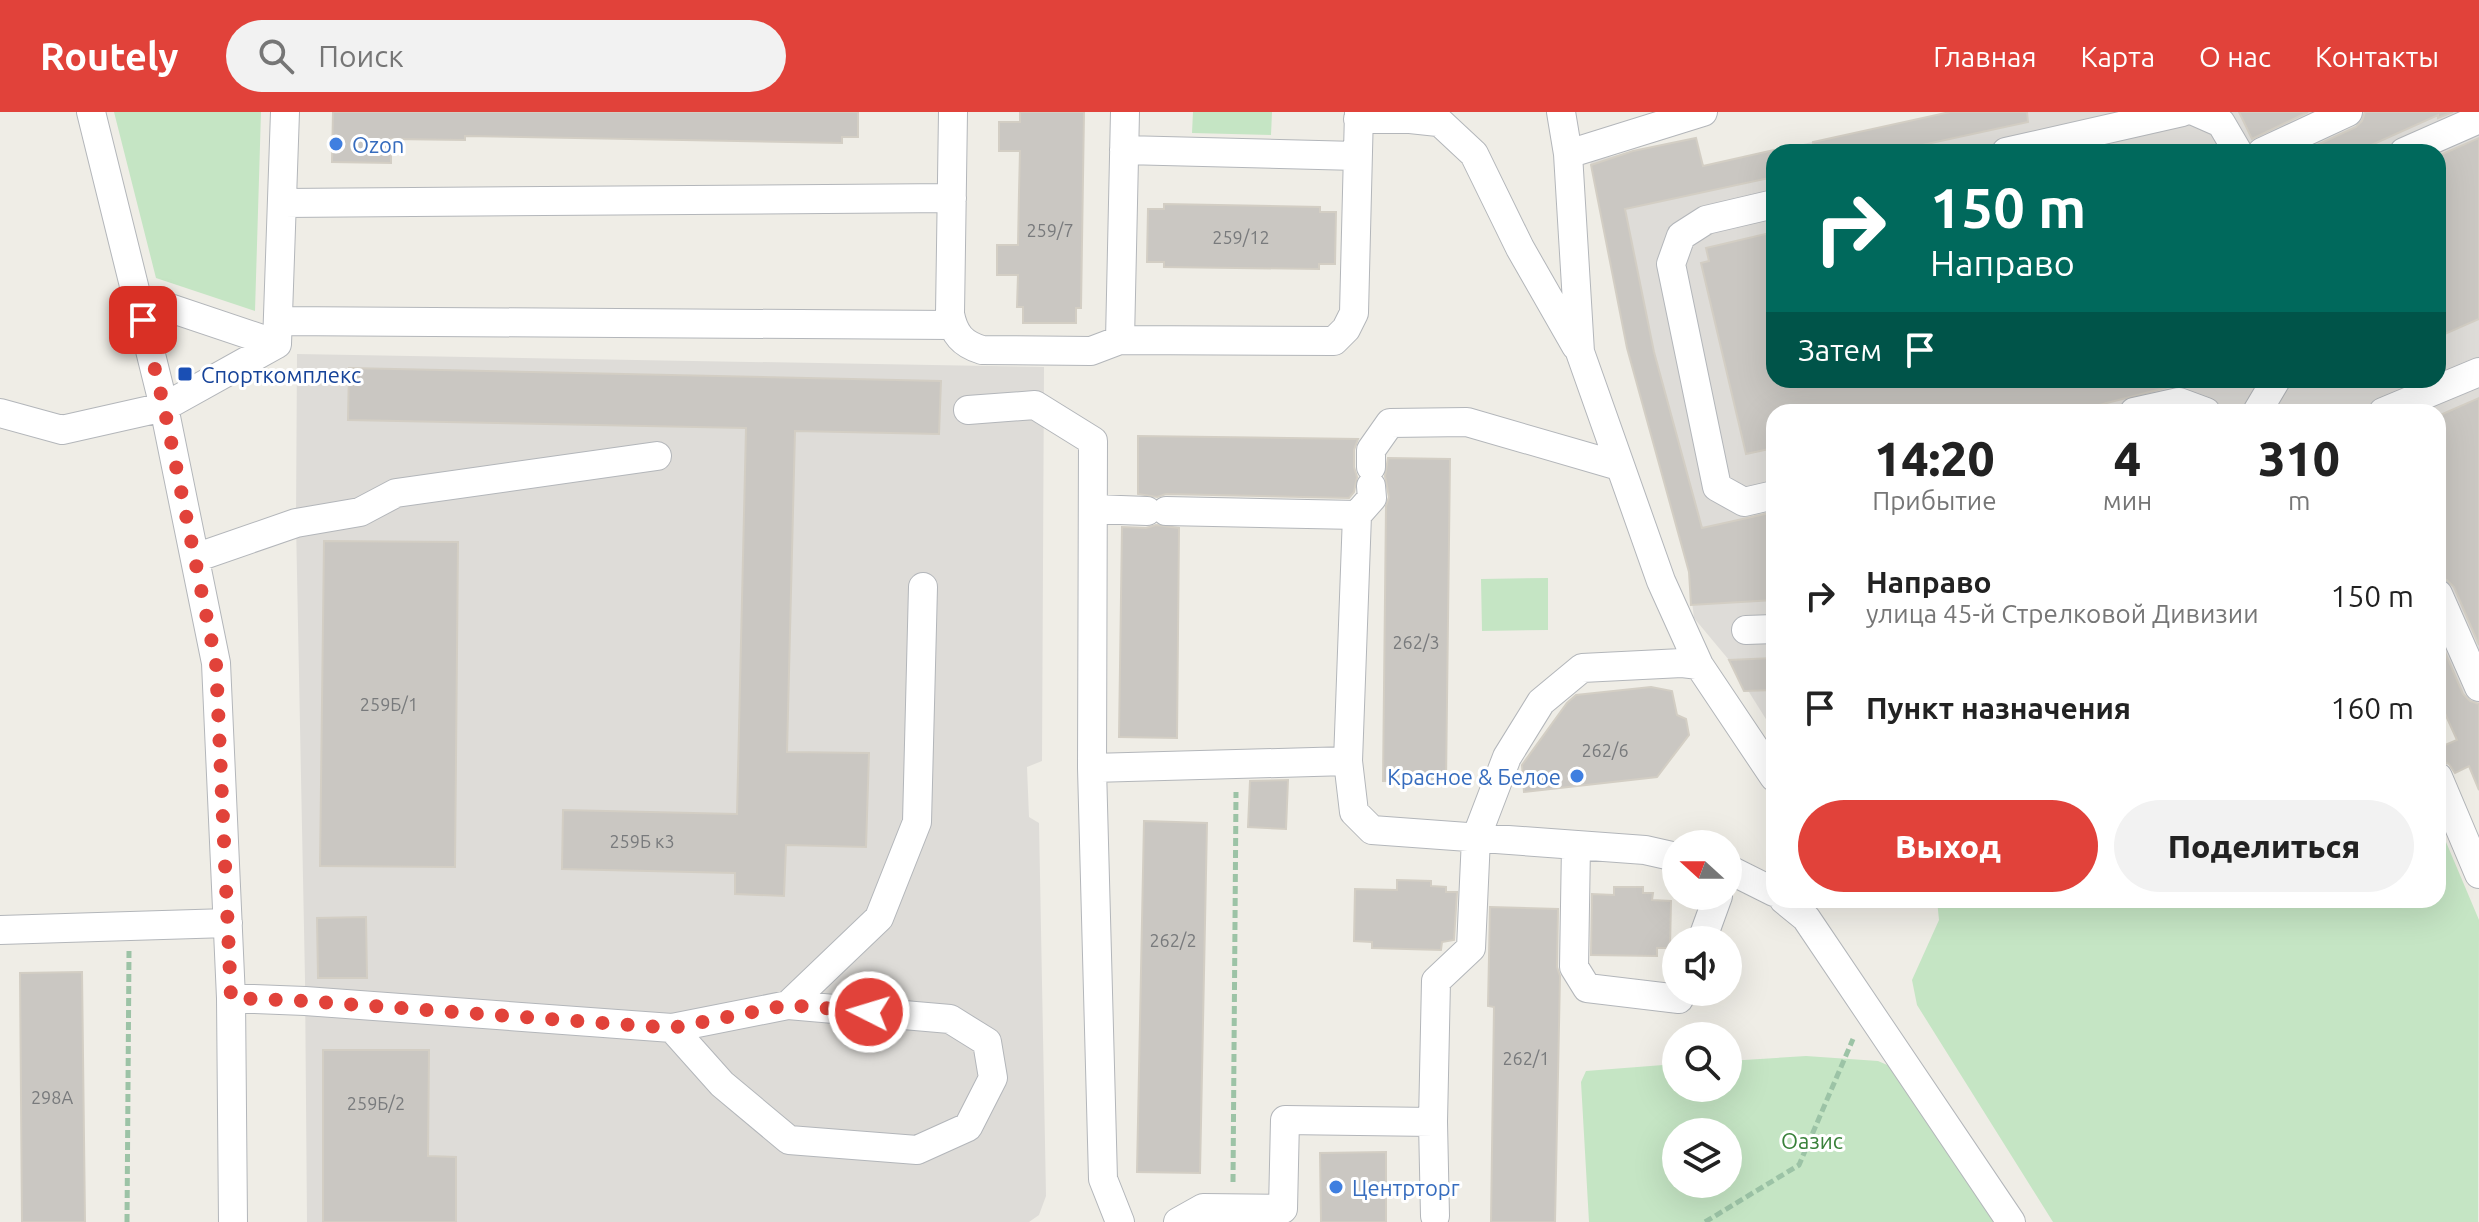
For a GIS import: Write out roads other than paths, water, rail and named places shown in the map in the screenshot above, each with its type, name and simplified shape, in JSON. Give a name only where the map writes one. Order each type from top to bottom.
[{"type":"street","points":[[91,112],[164,407],[216,663],[231,998],[233,1222]]},
{"type":"street","points":[[278,333],[285,112]]},
{"type":"street","points":[[953,112],[950,314],[952,325],[962,341],[982,350],[1091,351],[1120,340],[1334,341],[1346,329],[1354,313],[1358,116],[1434,117],[1474,154],[1520,248],[1580,352],[1661,581],[1699,665],[1766,765]]},
{"type":"street","points":[[1120,340],[1125,112]]},
{"type":"street","points":[[1561,112],[1568,154],[1580,352]]},
{"type":"street","points":[[1568,154],[1703,112]]},
{"type":"street","points":[[2041,144],[2182,112]]},
{"type":"street","points":[[2196,112],[2221,123],[2233,144]]},
{"type":"street","points":[[2279,144],[2348,112]]},
{"type":"street","points":[[2422,144],[2479,119]]},
{"type":"street","points":[[1124,150],[1357,156]]},
{"type":"street","points":[[283,203],[952,198]]},
{"type":"street","points":[[1766,206],[1706,220],[1681,236],[1671,264],[1717,487],[1744,502],[1766,497]]},
{"type":"street","points":[[137,297],[278,333],[952,325]]},
{"type":"street","points":[[0,413],[62,430],[164,407],[278,333]]},
{"type":"street","points":[[2446,386],[2479,372]]},
{"type":"street","points":[[2402,404],[2441,388]]},
{"type":"street","points":[[968,410],[1035,405],[1093,441],[1092,768],[1103,1179],[1120,1222]]},
{"type":"street","points":[[1619,466],[1467,422],[1390,423],[1371,450],[1372,498],[1357,515],[1348,761],[1354,812],[1372,830],[1645,850],[1662,854]]},
{"type":"street","points":[[195,558],[296,523],[360,512],[396,493],[657,456]]},
{"type":"street","points":[[1094,509],[1357,515]]},
{"type":"street","points":[[788,1005],[879,918],[917,822],[923,587]]},
{"type":"street","points":[[2446,612],[2479,687]]},
{"type":"street","points":[[1746,630],[1766,629]]},
{"type":"street","points":[[1435,1216],[1436,981],[1471,948],[1476,838],[1507,757],[1541,702],[1582,668],[1682,663],[1699,665]]},
{"type":"street","points":[[1092,768],[1348,761]]},
{"type":"street","points":[[2446,796],[2479,874]]},
{"type":"street","points":[[1576,845],[1574,967],[1587,988],[1662,997]]},
{"type":"street","points":[[1742,876],[1766,888]]},
{"type":"street","points":[[1806,909],[1867,1008],[2011,1222]]},
{"type":"street","points":[[0,930],[228,923]]},
{"type":"street","points":[[231,998],[672,1028],[788,1005],[950,1019],[987,1042],[993,1078],[968,1127],[917,1150],[789,1140],[722,1084],[672,1028]]},
{"type":"street","points":[[1178,1222],[1203,1208],[1283,1209],[1285,1120],[1433,1122]]},
{"type":"place","name":"Ozon","points":[[336,144]]},
{"type":"place","name":"Спорткомплекс","points":[[185,374]]},
{"type":"place","name":"Красное & Белое","points":[[1577,776]]},
{"type":"place","name":"Центрторг","points":[[1336,1187]]},
{"type":"park label","name":"Оазис","points":[[1812,1140]]}]
